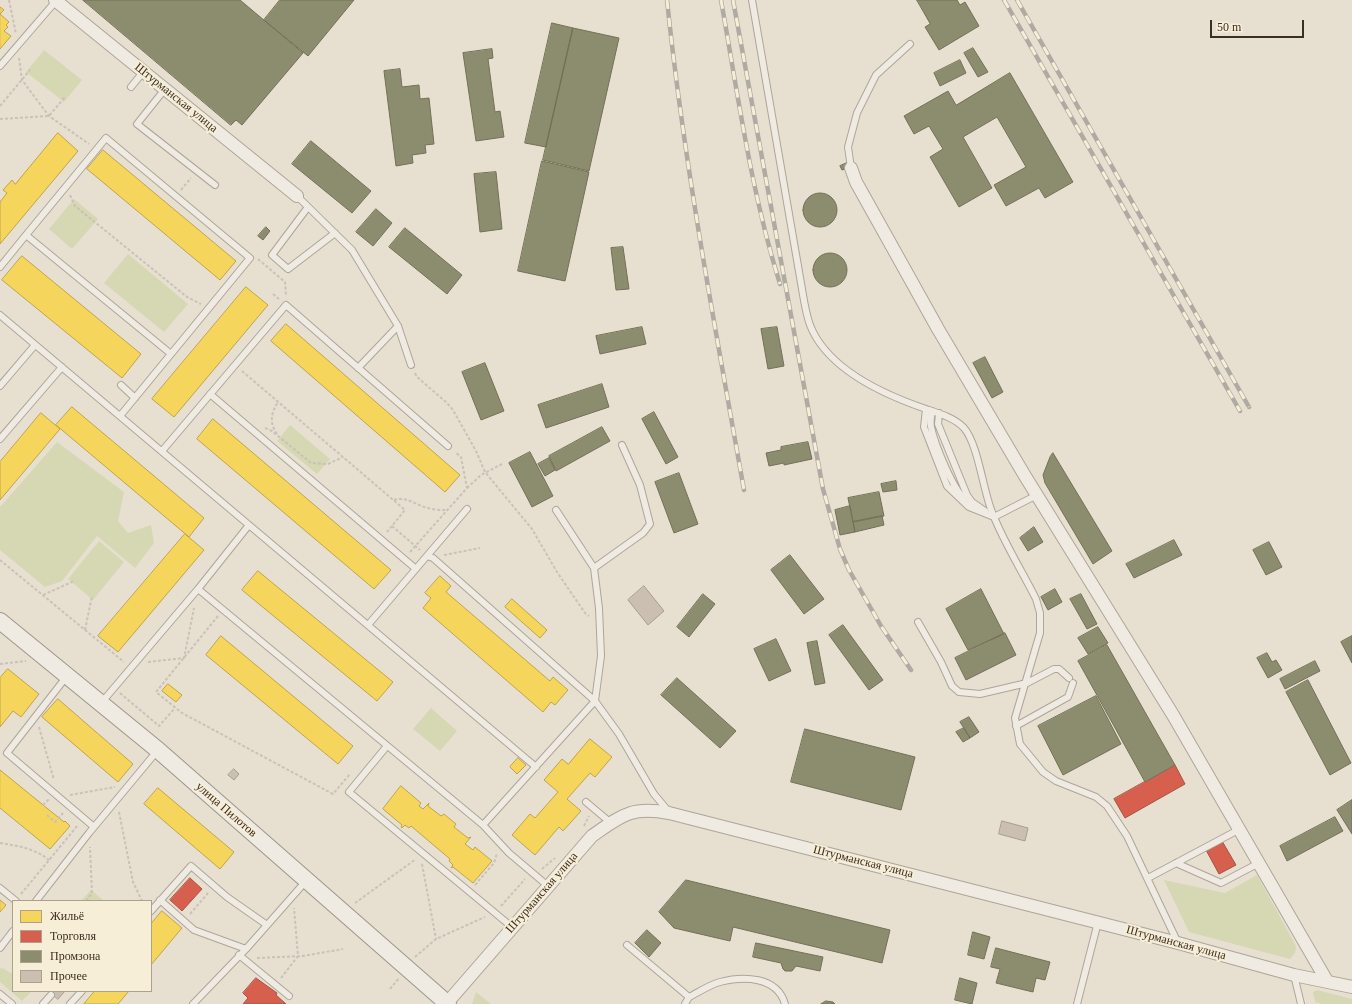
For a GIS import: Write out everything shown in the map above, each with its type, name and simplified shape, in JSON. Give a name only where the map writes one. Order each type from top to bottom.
[{"type":"street","name":"Штурманская улица","points":[[56,0],[297,196]]},
{"type":"street","points":[[851,168],[856,182],[938,329],[1037,495],[1172,715],[1240,829],[1327,981]]},
{"type":"street","name":"улица Пилотов","points":[[0,620],[158,750],[447,1004]]},
{"type":"street","name":"Штурманская улица","points":[[447,1004],[592,836],[611,823],[637,810],[669,813],[1098,922],[1294,975],[1352,987]]},
{"type":"lane","points":[[0,66],[56,0]]},
{"type":"lane","points":[[752,0],[800,282],[811,326],[821,343],[835,360],[851,373],[879,390],[902,401],[939,413],[959,423],[965,429],[974,450],[994,517],[1036,599],[1040,613],[1040,633],[1027,683],[1015,718],[1020,744],[1043,772],[1056,781],[1096,797],[1107,806],[1127,836],[1178,943]]},
{"type":"lane","points":[[851,168],[848,147],[857,113],[876,75],[910,44]]},
{"type":"lane","points":[[131,87],[144,71]]},
{"type":"lane","points":[[165,89],[137,124],[215,185]]},
{"type":"lane","points":[[0,267],[106,138],[250,258],[120,416]]},
{"type":"lane","points":[[297,196],[352,250],[398,326],[411,365]]},
{"type":"lane","points":[[308,207],[272,255],[288,269],[335,232]]},
{"type":"lane","points":[[26,235],[171,354]]},
{"type":"lane","points":[[162,451],[286,305],[448,446]]},
{"type":"lane","points":[[0,315],[536,767]]},
{"type":"lane","points":[[358,368],[398,326]]},
{"type":"lane","points":[[0,386],[35,345]]},
{"type":"lane","points":[[0,439],[62,367]]},
{"type":"lane","points":[[121,385],[135,398]]},
{"type":"lane","points":[[210,394],[416,569]]},
{"type":"lane","points":[[929,410],[924,427],[947,486],[969,507],[994,517],[1037,495]]},
{"type":"lane","points":[[939,413],[938,424],[967,495],[972,502],[994,517]]},
{"type":"lane","points":[[594,568],[643,534],[650,524],[640,485],[622,445]]},
{"type":"lane","points":[[368,625],[416,569],[430,557],[467,509]]},
{"type":"lane","points":[[483,825],[596,701],[600,656],[599,621],[594,568],[556,510]]},
{"type":"lane","points":[[101,703],[198,589],[250,525]]},
{"type":"lane","points":[[430,557],[596,701],[619,734],[654,794],[669,813]]},
{"type":"lane","points":[[198,589],[483,825],[500,844],[548,886]]},
{"type":"lane","points":[[918,622],[941,662],[952,686],[959,692],[980,694],[1027,683],[1054,669],[1059,669],[1071,680],[1068,697],[1016,726]]},
{"type":"lane","points":[[68,675],[7,753],[94,827]]},
{"type":"lane","points":[[387,746],[349,792],[494,914],[512,927]]},
{"type":"lane","points":[[37,900],[94,827],[158,750]]},
{"type":"lane","points":[[589,804],[611,823]]},
{"type":"lane","points":[[1148,878],[1240,829]]},
{"type":"lane","points":[[1176,863],[1221,883],[1259,863]]},
{"type":"lane","points":[[152,910],[190,866],[214,886],[267,925]]},
{"type":"lane","points":[[193,1004],[246,949],[306,881]]},
{"type":"lane","points":[[0,888],[15,900]]},
{"type":"lane","points":[[160,900],[194,930],[246,949]]},
{"type":"lane","points":[[1076,1004],[1098,922]]},
{"type":"lane","points":[[0,948],[12,932]]},
{"type":"lane","points":[[627,945],[689,997]]},
{"type":"lane","points":[[239,955],[289,996]]},
{"type":"lane","points":[[1294,975],[1303,1003]]},
{"type":"lane","points":[[685,1004],[689,997],[718,982],[742,978],[763,981],[779,991],[785,1004]]},
{"type":"lane","points":[[70,1004],[81,992]]},
{"type":"lane","points":[[0,994],[12,1004]]},
{"type":"lane","points":[[43,1004],[51,995]]},
{"type":"path","points":[[9,0],[18,45],[22,80],[49,116],[97,149]]},
{"type":"path","points":[[0,106],[30,70]]},
{"type":"path","points":[[0,119],[49,116],[65,97]]},
{"type":"path","points":[[176,196],[196,170]]},
{"type":"path","points":[[73,201],[75,206],[187,297],[207,307]]},
{"type":"path","points":[[250,258],[258,260],[285,282],[286,305]]},
{"type":"path","points":[[411,365],[417,377],[453,410],[476,451],[485,472],[532,529],[557,572],[585,612],[599,621]]},
{"type":"path","points":[[235,366],[405,510],[381,539]]},
{"type":"path","points":[[278,402],[272,410],[271,419],[273,429],[279,437],[311,463],[328,464],[343,457]]},
{"type":"path","points":[[448,446],[461,457],[467,488]]},
{"type":"path","points":[[406,556],[467,488],[485,472],[502,464]]},
{"type":"path","points":[[394,500],[400,498],[408,499],[426,508],[447,510]]},
{"type":"path","points":[[392,526],[430,557],[480,548]]},
{"type":"path","points":[[0,560],[129,666]]},
{"type":"path","points":[[42,595],[74,581]]},
{"type":"path","points":[[85,630],[92,596]]},
{"type":"path","points":[[184,658],[195,602]]},
{"type":"path","points":[[222,611],[156,692],[182,713],[333,794],[354,770]]},
{"type":"path","points":[[145,662],[184,658]]},
{"type":"path","points":[[0,664],[26,661]]},
{"type":"path","points":[[114,687],[159,726],[175,708]]},
{"type":"path","points":[[39,725],[56,786]]},
{"type":"path","points":[[69,795],[120,786]]},
{"type":"path","points":[[581,831],[588,818],[589,804]]},
{"type":"path","points":[[47,815],[55,822],[70,806]]},
{"type":"path","points":[[119,810],[133,882],[142,900]]},
{"type":"path","points":[[17,900],[84,818]]},
{"type":"path","points":[[0,843],[29,848],[40,852],[49,860]]},
{"type":"path","points":[[87,900],[92,893],[90,844]]},
{"type":"path","points":[[469,892],[494,863],[500,844]]},
{"type":"path","points":[[352,905],[420,856]]},
{"type":"path","points":[[418,953],[436,939],[494,914],[532,872],[542,869],[556,857]]},
{"type":"path","points":[[422,863],[436,939]]},
{"type":"path","points":[[184,920],[214,886]]},
{"type":"path","points":[[275,985],[298,956],[294,907]]},
{"type":"path","points":[[246,961],[262,957],[298,956],[343,949]]},
{"type":"path","points":[[390,989],[400,977]]},
{"type":"green space","points":[[44,50],[82,80],[64,102],[26,72]]},
{"type":"green space","points":[[74,199],[98,219],[72,249],[49,229]]},
{"type":"green space","points":[[128,254],[188,304],[164,332],[104,283]]},
{"type":"green space","points":[[290,425],[330,459],[317,474],[277,441]]},
{"type":"green space","points":[[57,442],[124,492],[118,521],[128,533],[151,525],[154,543],[135,568],[97,536],[62,581],[45,587],[0,550],[0,507]]},
{"type":"green space","points":[[99,541],[124,562],[93,600],[68,579]]},
{"type":"green space","points":[[431,708],[457,731],[440,751],[413,729]]},
{"type":"green space","points":[[1257,875],[1296,946],[1295,953],[1290,959],[1189,932],[1164,880],[1225,893]]},
{"type":"green space","points":[[91,890],[103,900],[82,900]]},
{"type":"green space","points":[[2,968],[12,973],[12,992],[31,992],[22,1001],[0,982],[0,969]]},
{"type":"green space","points":[[1317,990],[1352,999],[1352,1004],[1322,1004],[1315,1002],[1313,992]]},
{"type":"green space","points":[[476,992],[491,1004],[472,1004]]},
{"type":"building: Жильё","points":[[0,7],[4,10],[0,14]]},
{"type":"building: Жильё","points":[[0,14],[9,22],[6,25],[8,27],[4,31],[11,36],[0,49]]},
{"type":"building: Жильё","points":[[58,133],[78,151],[0,244],[0,202],[7,193],[3,190],[12,180],[15,184]]},
{"type":"building: Жильё","points":[[103,150],[236,261],[220,280],[87,169]]},
{"type":"building: Жильё","points":[[22,256],[141,354],[122,378],[2,280]]},
{"type":"building: Жильё","points":[[246,287],[268,305],[174,417],[152,399]]},
{"type":"building: Жильё","points":[[286,324],[460,475],[445,492],[271,341]]},
{"type":"building: Жильё","points":[[72,407],[204,518],[189,537],[56,425]]},
{"type":"building: Жильё","points":[[41,413],[60,429],[0,500],[0,462]]},
{"type":"building: Жильё","points":[[213,419],[391,570],[374,589],[197,439]]},
{"type":"building: Жильё","points":[[185,534],[204,550],[118,652],[98,636]]},
{"type":"building: Жильё","points":[[258,571],[393,682],[377,701],[242,590]]},
{"type":"building: Жильё","points":[[440,576],[451,586],[446,592],[550,681],[553,677],[568,690],[555,705],[551,702],[543,712],[423,608],[431,598],[425,593]]},
{"type":"building: Жильё","points":[[512,599],[547,630],[540,638],[505,607]]},
{"type":"building: Жильё","points":[[221,636],[353,746],[338,764],[206,655]]},
{"type":"building: Жильё","points":[[8,669],[39,694],[21,717],[13,711],[0,727],[0,678]]},
{"type":"building: Жильё","points":[[168,684],[182,695],[176,702],[162,691]]},
{"type":"building: Жильё","points":[[58,699],[133,764],[118,782],[42,717]]},
{"type":"building: Жильё","points":[[590,739],[612,757],[595,777],[590,773],[567,799],[581,811],[563,831],[559,827],[535,855],[512,835],[530,814],[535,818],[558,792],[544,780],[562,759],[568,764]]},
{"type":"building: Жильё","points":[[518,758],[526,765],[517,774],[510,767]]},
{"type":"building: Жильё","points":[[0,770],[70,826],[50,849],[0,808]]},
{"type":"building: Жильё","points":[[401,786],[421,803],[419,806],[423,809],[429,803],[428,806],[441,816],[444,814],[456,824],[454,827],[468,838],[471,837],[465,844],[473,850],[475,847],[492,861],[473,883],[453,867],[451,868],[453,865],[449,861],[450,859],[411,826],[409,828],[405,825],[402,828],[402,825],[383,809]]},
{"type":"building: Жильё","points":[[158,788],[234,852],[220,869],[144,804]]},
{"type":"building: Жильё","points":[[0,900],[6,905],[0,912]]},
{"type":"building: Жильё","points":[[162,911],[182,928],[152,964],[152,923]]},
{"type":"building: Жильё","points":[[94,992],[128,992],[118,1004],[84,1004]]},
{"type":"building: Торговля","points":[[1175,765],[1185,784],[1125,818],[1114,799]]},
{"type":"building: Торговля","points":[[1222,841],[1236,865],[1219,874],[1206,850]]},
{"type":"building: Торговля","points":[[190,878],[202,889],[182,911],[170,900]]},
{"type":"building: Торговля","points":[[256,978],[277,993],[276,995],[286,1004],[243,1004],[248,998],[243,993]]},
{"type":"building: Промзона","points":[[83,0],[240,0],[303,53],[242,125],[236,120],[231,125]]},
{"type":"building: Промзона","points":[[280,0],[354,0],[308,56],[264,20]]},
{"type":"building: Промзона","points":[[917,0],[957,0],[960,5],[965,2],[979,26],[939,50],[925,27],[930,24]]},
{"type":"building: Промзона","points":[[552,23],[573,28],[546,147],[525,143]]},
{"type":"building: Промзона","points":[[573,28],[619,38],[589,171],[543,160]]},
{"type":"building: Промзона","points":[[973,48],[988,72],[978,77],[964,53]]},
{"type":"building: Промзона","points":[[492,49],[493,58],[488,59],[495,112],[500,111],[504,137],[476,141],[463,53]]},
{"type":"building: Промзона","points":[[960,60],[966,73],[940,86],[934,73]]},
{"type":"building: Промзона","points":[[400,69],[402,87],[419,85],[420,99],[429,98],[434,144],[425,145],[426,153],[412,155],[413,163],[396,166],[384,71]]},
{"type":"building: Промзона","points":[[1010,73],[1073,182],[1045,198],[1039,188],[1006,206],[994,185],[1026,167],[997,117],[963,137],[992,188],[959,207],[930,157],[943,149],[929,126],[914,134],[904,116],[948,91],[956,105]]},
{"type":"building: Промзона","points":[[311,141],[371,191],[352,213],[292,164]]},
{"type":"building: Промзона","points":[[542,161],[589,172],[565,281],[518,271]]},
{"type":"building: Промзона","points":[[847,163],[850,167],[842,170],[840,166]]},
{"type":"building: Промзона","points":[[496,172],[502,229],[480,232],[474,174]]},
{"type":"building: Промзона","points":[[817,193],[823,193],[827,194],[834,200],[837,210],[836,217],[830,224],[823,227],[817,227],[813,226],[806,220],[803,213],[803,207],[804,203],[810,196]]},
{"type":"building: Промзона","points":[[376,209],[392,223],[373,246],[356,232]]},
{"type":"building: Промзона","points":[[266,227],[270,231],[263,240],[258,236]]},
{"type":"building: Промзона","points":[[405,228],[462,275],[447,294],[389,247]]},
{"type":"building: Промзона","points":[[623,247],[629,289],[616,290],[611,248]]},
{"type":"building: Промзона","points":[[833,253],[840,255],[845,260],[847,270],[845,280],[840,285],[827,287],[820,285],[815,280],[813,267],[815,260],[820,255]]},
{"type":"building: Промзона","points":[[642,327],[646,344],[600,354],[596,336]]},
{"type":"building: Промзона","points":[[777,327],[784,366],[768,369],[761,329]]},
{"type":"building: Промзона","points":[[985,357],[1003,392],[992,398],[973,363]]},
{"type":"building: Промзона","points":[[485,363],[504,411],[481,420],[462,372]]},
{"type":"building: Промзона","points":[[602,384],[609,407],[546,428],[538,405]]},
{"type":"building: Промзона","points":[[654,412],[678,457],[666,464],[642,419]]},
{"type":"building: Промзона","points":[[602,427],[610,441],[556,471],[549,456]]},
{"type":"building: Промзона","points":[[808,442],[812,459],[784,465],[784,463],[769,466],[766,453],[781,450],[781,447]]},
{"type":"building: Промзона","points":[[530,452],[553,496],[532,507],[509,463]]},
{"type":"building: Промзона","points":[[1053,453],[1112,551],[1093,564],[1045,483],[1043,475]]},
{"type":"building: Промзона","points":[[549,458],[555,470],[545,476],[538,464]]},
{"type":"building: Промзона","points":[[679,473],[698,524],[674,533],[655,482]]},
{"type":"building: Промзона","points":[[896,481],[897,490],[883,492],[881,484]]},
{"type":"building: Промзона","points":[[879,492],[884,516],[853,522],[848,498]]},
{"type":"building: Промзона","points":[[850,506],[855,532],[840,535],[835,510]]},
{"type":"building: Промзона","points":[[882,516],[884,525],[855,532],[853,522]]},
{"type":"building: Промзона","points":[[1034,527],[1043,542],[1028,551],[1020,538]]},
{"type":"building: Промзона","points":[[1174,540],[1182,555],[1134,578],[1126,564]]},
{"type":"building: Промзона","points":[[1269,542],[1282,567],[1266,575],[1253,550]]},
{"type":"building: Промзона","points":[[790,555],[824,599],[804,614],[771,570]]},
{"type":"building: Промзона","points":[[981,589],[1004,634],[968,650],[946,609]]},
{"type":"building: Промзона","points":[[1055,589],[1062,602],[1048,610],[1041,597]]},
{"type":"building: Промзона","points":[[703,594],[715,604],[689,637],[677,627]]},
{"type":"building: Промзона","points":[[1081,594],[1097,624],[1087,629],[1070,599]]},
{"type":"building: Промзона","points":[[843,625],[883,680],[869,690],[829,635]]},
{"type":"building: Промзона","points":[[1098,627],[1108,643],[1088,654],[1078,638]]},
{"type":"building: Промзона","points":[[1005,633],[1016,655],[966,680],[955,658]]},
{"type":"building: Промзона","points":[[1352,636],[1352,663],[1341,642]]},
{"type":"building: Промзона","points":[[776,639],[791,671],[769,681],[754,649]]},
{"type":"building: Промзона","points":[[817,641],[825,683],[815,685],[807,643]]},
{"type":"building: Промзона","points":[[1107,645],[1175,765],[1145,782],[1078,661]]},
{"type":"building: Промзона","points":[[1267,653],[1272,662],[1276,660],[1282,670],[1268,678],[1257,658]]},
{"type":"building: Промзона","points":[[1315,661],[1320,671],[1285,689],[1280,679]]},
{"type":"building: Промзона","points":[[677,678],[736,731],[720,748],[661,695]]},
{"type":"building: Промзона","points":[[1308,680],[1351,763],[1330,775],[1286,692]]},
{"type":"building: Промзона","points":[[1096,696],[1121,744],[1063,775],[1038,726]]},
{"type":"building: Промзона","points":[[969,717],[979,732],[970,738],[960,722]]},
{"type":"building: Промзона","points":[[964,728],[970,738],[963,742],[956,732]]},
{"type":"building: Промзона","points":[[805,729],[915,757],[901,810],[791,782]]},
{"type":"building: Промзона","points":[[1352,800],[1352,834],[1337,810]]},
{"type":"building: Промзона","points":[[1335,817],[1343,831],[1287,861],[1280,846]]},
{"type":"building: Промзона","points":[[686,880],[890,930],[882,963],[733,927],[730,941],[674,928],[659,912]]},
{"type":"building: Промзона","points":[[647,930],[661,943],[649,957],[635,943]]},
{"type":"building: Промзона","points":[[973,932],[990,937],[984,959],[968,955]]},
{"type":"building: Промзона","points":[[756,943],[823,957],[820,971],[796,966],[792,971],[785,971],[781,963],[753,957]]},
{"type":"building: Промзона","points":[[996,948],[1050,962],[1045,980],[1036,978],[1033,992],[996,983],[1000,969],[991,967]]},
{"type":"building: Промзона","points":[[960,978],[977,983],[972,1004],[955,1000]]},
{"type":"building: Промзона","points":[[826,1001],[833,1002],[835,1004],[821,1004]]},
{"type":"building: Прочее","points":[[644,586],[664,611],[648,625],[628,600]]},
{"type":"building: Прочее","points":[[234,769],[239,774],[234,780],[228,775]]},
{"type":"building: Прочее","points":[[1002,821],[1028,828],[1025,841],[999,834]]},
{"type":"building: Прочее","points":[[50,992],[64,992],[58,999]]},
{"type":"railway","points":[[667,0],[691,184],[711,307],[744,490]]},
{"type":"railway","points":[[721,0],[753,179],[780,284]]},
{"type":"railway","points":[[733,0],[823,489],[840,549],[849,570],[881,626],[911,670]]},
{"type":"railway","points":[[1004,0],[1240,411]]},
{"type":"railway","points":[[1017,0],[1249,407]]}]
